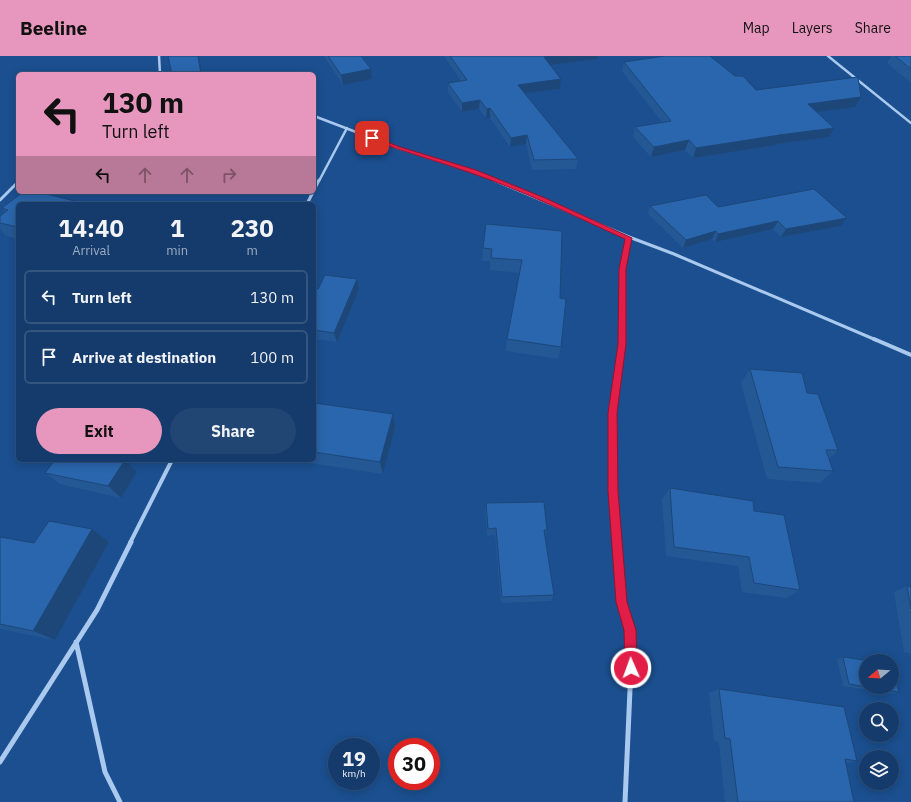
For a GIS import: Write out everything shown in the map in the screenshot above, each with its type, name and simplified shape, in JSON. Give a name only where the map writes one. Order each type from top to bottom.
[{"type":"street","points":[[159,56],[160,72]]},
{"type":"street","points":[[828,56],[911,123]]},
{"type":"street","points":[[316,117],[398,148],[474,172],[543,200],[629,238],[674,254],[911,355]]},
{"type":"street","points":[[316,187],[347,128]]},
{"type":"street","points":[[0,200],[16,184]]},
{"type":"street","points":[[625,802],[631,668],[630,630],[621,602],[613,491],[613,413],[622,344],[622,269],[629,238]]},
{"type":"street","points":[[0,762],[97,610],[171,462]]},
{"type":"street","points":[[76,642],[106,772],[120,802]]},
{"type":"building","points":[[168,56],[198,56],[201,72],[172,72]]},
{"type":"building","points":[[328,56],[361,56],[371,69],[341,75]]},
{"type":"building","points":[[450,56],[552,56],[544,57],[561,79],[518,85],[578,159],[534,160],[527,135],[511,138],[490,108],[487,109],[480,100],[462,103],[448,83],[467,80]]},
{"type":"building","points":[[665,56],[710,56],[735,76],[743,76],[756,90],[858,77],[861,97],[808,104],[834,128],[696,148],[689,140],[654,147],[635,127],[671,121],[624,62]]},
{"type":"building","points":[[895,56],[911,56],[911,69]]},
{"type":"building","points":[[814,189],[847,218],[786,229],[778,221],[718,234],[716,231],[686,240],[650,206],[706,195],[718,207]]},
{"type":"building","points":[[20,194],[46,194],[79,202],[16,202],[16,227],[0,223],[0,216],[8,210],[2,208]]},
{"type":"building","points":[[486,224],[562,231],[560,298],[566,299],[561,347],[507,339],[522,260],[491,258],[492,249],[483,248]]},
{"type":"building","points":[[325,275],[357,279],[334,333],[316,330],[316,289],[318,289]]},
{"type":"building","points":[[750,369],[802,373],[807,393],[818,394],[838,450],[826,450],[833,471],[778,467]]},
{"type":"building","points":[[316,403],[393,414],[380,462],[316,452]]},
{"type":"building","points":[[53,462],[124,462],[108,486],[45,473]]},
{"type":"building","points":[[670,488],[753,501],[754,511],[784,515],[800,590],[754,583],[749,557],[674,547]]},
{"type":"building","points":[[544,502],[547,530],[544,530],[554,595],[502,597],[496,528],[488,529],[486,503]]},
{"type":"building","points":[[49,521],[92,529],[33,631],[0,624],[0,537],[34,543]]},
{"type":"building","points":[[907,586],[911,587],[911,609]]},
{"type":"building","points":[[843,657],[859,659],[859,686],[849,684]]},
{"type":"building","points":[[719,689],[844,707],[857,761],[845,759],[854,802],[738,802],[730,739],[725,738]]},
{"type":"route","points":[[372,138],[398,148],[474,172],[543,200],[629,238],[622,269],[622,344],[613,413],[613,491],[621,602],[630,630],[631,668]]}]
